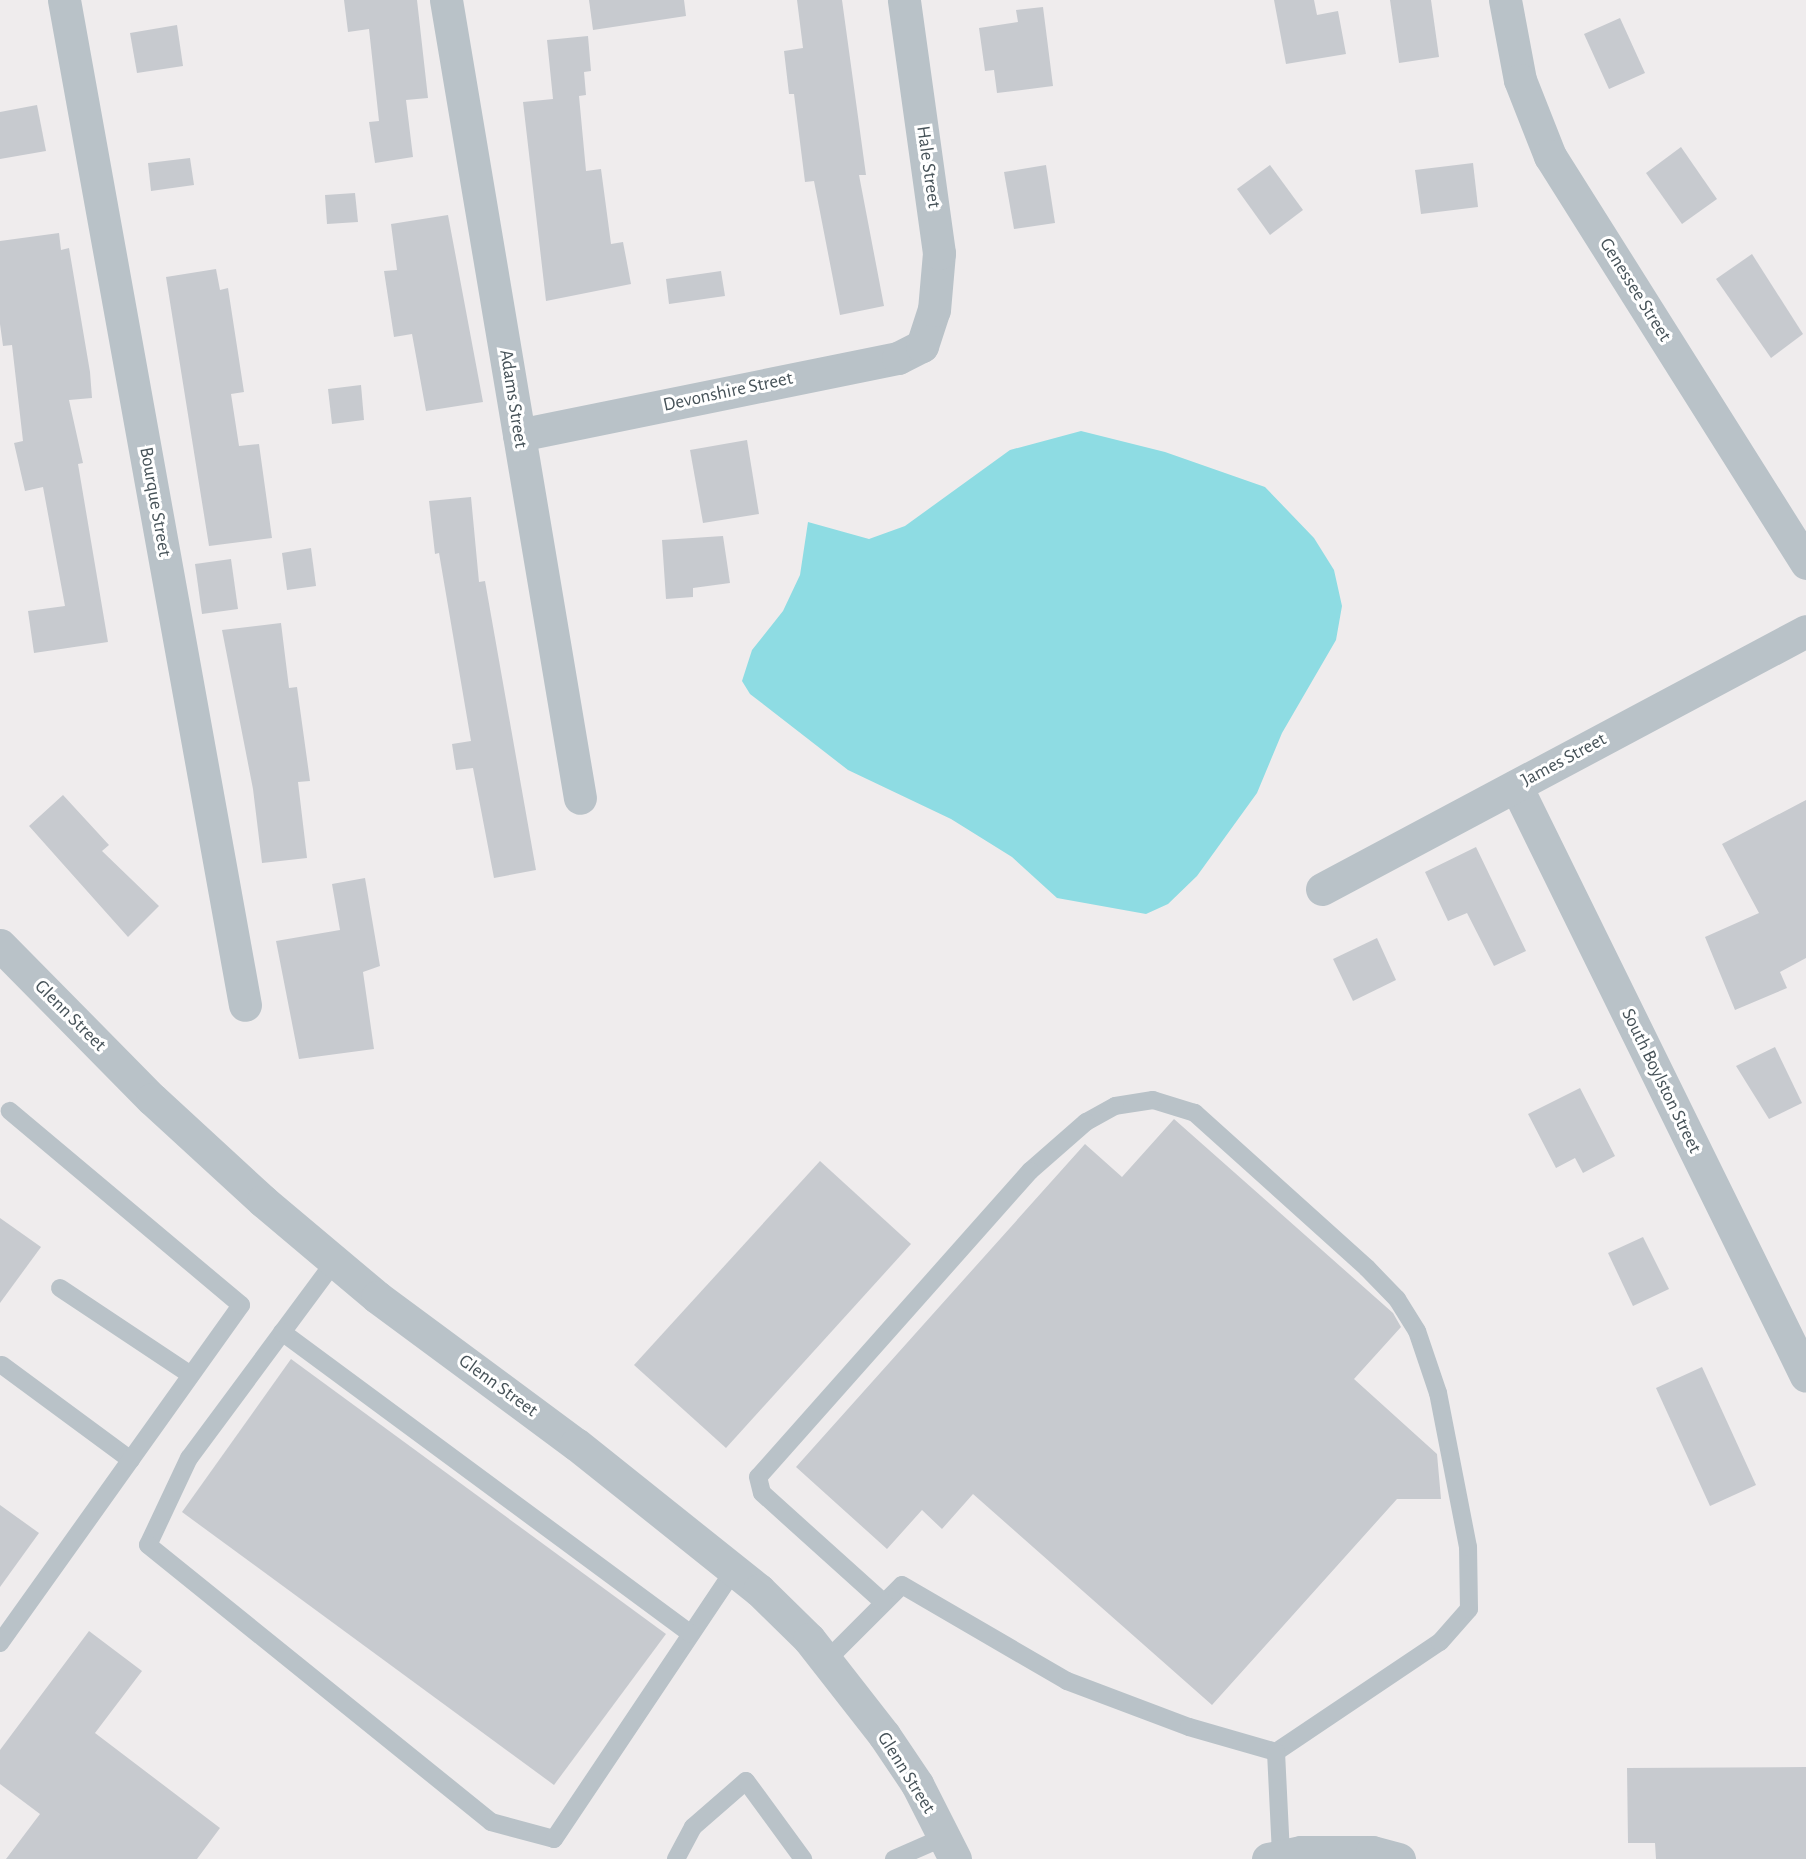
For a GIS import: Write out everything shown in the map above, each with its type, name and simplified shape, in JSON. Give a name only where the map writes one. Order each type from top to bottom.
[{"type":"street","name":"Bourque Street","points":[[64,0],[245,1005]]},
{"type":"street","name":"Adams Street","points":[[446,0],[580,798]]},
{"type":"street","name":"Hale Street","points":[[904,0],[939,253],[934,310],[925,333]]},
{"type":"street","name":"Genessee Street","points":[[1504,0],[1520,80],[1550,156],[1806,563]]},
{"type":"street","name":"Devonshire Street","points":[[519,435],[898,358],[922,346],[925,333]]},
{"type":"street","name":"James Street","points":[[1322,889],[1806,631]]},
{"type":"street","name":"South Boylston Street","points":[[1516,786],[1806,1376]]},
{"type":"street","name":"Glenn Street","points":[[0,945],[152,1099],[335,1261],[576,1444],[734,1570],[809,1639],[897,1755],[949,1848]]},
{"type":"street","points":[[1275,1858],[1372,1852],[1399,1859]]},
{"type":"lane","points":[[826,1661],[902,1586],[1067,1681],[1189,1727],[1276,1752],[1440,1642],[1459,1624],[1469,1609],[1468,1547],[1438,1394],[1417,1331],[1397,1299],[1195,1113],[1176,1105],[1136,1100],[1086,1122],[1062,1141],[946,1260],[758,1476],[762,1493],[884,1603]]},
{"type":"lane","points":[[0,1643],[241,1305],[10,1111]]},
{"type":"lane","points":[[335,1261],[189,1458],[148,1545],[491,1822],[554,1839],[734,1570]]},
{"type":"lane","points":[[60,1288],[191,1375]]},
{"type":"lane","points":[[282,1332],[691,1634]]},
{"type":"lane","points":[[2,1365],[131,1460]]},
{"type":"lane","points":[[1275,1858],[1276,1752]]},
{"type":"lane","points":[[676,1859],[692,1827],[746,1781],[803,1859]]},
{"type":"lane","points":[[894,1859],[949,1848]]},
{"type":"water","points":[[1081,431],[1165,452],[1265,487],[1314,538],[1334,570],[1342,606],[1336,640],[1282,733],[1257,793],[1197,876],[1168,904],[1146,914],[1057,898],[1012,857],[951,819],[848,770],[750,694],[742,681],[752,650],[783,611],[800,575],[808,522],[869,539],[905,526],[1010,450]]},
{"type":"building","points":[[344,0],[417,0],[428,98],[406,100],[413,157],[375,163],[369,122],[379,121],[369,29],[348,32]]},
{"type":"building","points":[[589,0],[684,0],[686,16],[593,30]]},
{"type":"building","points":[[797,0],[842,0],[866,175],[859,175],[884,306],[840,315],[814,181],[805,182],[794,94],[789,94],[784,51],[803,48]]},
{"type":"building","points":[[1274,0],[1314,0],[1317,15],[1338,11],[1346,54],[1286,64]]},
{"type":"building","points":[[1390,0],[1431,0],[1439,57],[1399,63]]},
{"type":"building","points":[[1043,7],[1053,86],[997,93],[994,70],[985,71],[979,28],[1018,22],[1016,10]]},
{"type":"building","points":[[1620,18],[1645,73],[1609,89],[1584,34]]},
{"type":"building","points":[[177,25],[183,66],[137,73],[130,33]]},
{"type":"building","points":[[588,36],[591,71],[584,72],[586,95],[579,96],[586,171],[601,169],[611,244],[623,242],[631,284],[546,301],[523,102],[553,99],[547,40]]},
{"type":"building","points":[[37,105],[46,151],[0,159],[0,112]]},
{"type":"building","points":[[1681,147],[1717,199],[1682,224],[1646,173]]},
{"type":"building","points":[[190,158],[194,185],[151,191],[148,163]]},
{"type":"building","points":[[1473,163],[1478,207],[1421,214],[1415,170]]},
{"type":"building","points":[[1046,165],[1055,223],[1014,229],[1004,172]]},
{"type":"building","points":[[1270,165],[1303,210],[1270,235],[1237,189]]},
{"type":"building","points":[[355,193],[358,222],[327,224],[325,195]]},
{"type":"building","points":[[448,215],[483,402],[426,411],[412,334],[394,337],[384,271],[397,270],[391,224]]},
{"type":"building","points":[[59,233],[61,250],[69,248],[90,372],[92,398],[69,400],[83,463],[78,464],[108,642],[34,653],[28,611],[65,606],[43,487],[25,491],[14,443],[23,441],[12,345],[3,346],[0,324],[0,241]]},
{"type":"building","points":[[1752,254],[1803,334],[1771,358],[1716,279]]},
{"type":"building","points":[[216,269],[220,290],[228,288],[244,392],[231,394],[239,446],[259,444],[272,538],[209,546],[166,277]]},
{"type":"building","points":[[721,271],[725,296],[669,304],[666,279]]},
{"type":"building","points":[[361,385],[364,420],[332,424],[328,389]]},
{"type":"building","points":[[747,440],[759,514],[703,523],[690,450]]},
{"type":"building","points":[[471,497],[479,582],[485,581],[536,870],[494,878],[473,768],[456,770],[452,744],[471,741],[439,553],[435,554],[429,501]]},
{"type":"building","points":[[723,536],[730,583],[693,588],[693,597],[666,599],[662,540]]},
{"type":"building","points":[[311,548],[316,586],[287,590],[282,553]]},
{"type":"building","points":[[231,559],[238,609],[202,614],[195,564]]},
{"type":"building","points":[[281,623],[289,688],[297,687],[310,781],[298,782],[307,858],[262,863],[253,789],[222,630]]},
{"type":"building","points":[[63,795],[109,845],[102,851],[159,906],[128,937],[29,826]]},
{"type":"building","points":[[1806,800],[1806,958],[1780,972],[1787,988],[1735,1010],[1705,937],[1759,913],[1722,844]]},
{"type":"building","points":[[1476,847],[1526,951],[1494,966],[1467,913],[1448,921],[1425,872]]},
{"type":"building","points":[[365,878],[380,966],[363,972],[374,1049],[299,1059],[276,941],[340,930],[332,884]]},
{"type":"building","points":[[1377,938],[1396,980],[1353,1001],[1333,959]]},
{"type":"building","points":[[1775,1047],[1802,1103],[1769,1119],[1736,1066]]},
{"type":"building","points":[[1580,1088],[1615,1156],[1583,1173],[1575,1158],[1556,1168],[1528,1114]]},
{"type":"building","points":[[1174,1119],[1393,1313],[1401,1327],[1354,1379],[1437,1454],[1441,1499],[1397,1499],[1212,1705],[973,1494],[942,1529],[922,1510],[887,1549],[796,1467],[1085,1144],[1122,1177]]},
{"type":"building","points":[[820,1161],[911,1244],[726,1448],[634,1365]]},
{"type":"building","points":[[0,1218],[41,1247],[0,1303]]},
{"type":"building","points":[[1643,1237],[1669,1289],[1633,1306],[1608,1253]]},
{"type":"building","points":[[291,1359],[666,1634],[554,1785],[182,1512]]},
{"type":"building","points":[[1702,1367],[1756,1485],[1710,1506],[1656,1388]]},
{"type":"building","points":[[0,1505],[39,1533],[0,1587]]},
{"type":"building","points":[[89,1631],[142,1671],[95,1733],[220,1828],[197,1859],[6,1859],[40,1814],[0,1784],[0,1750]]},
{"type":"building","points":[[1806,1767],[1806,1859],[1656,1859],[1655,1843],[1628,1843],[1627,1768]]}]
